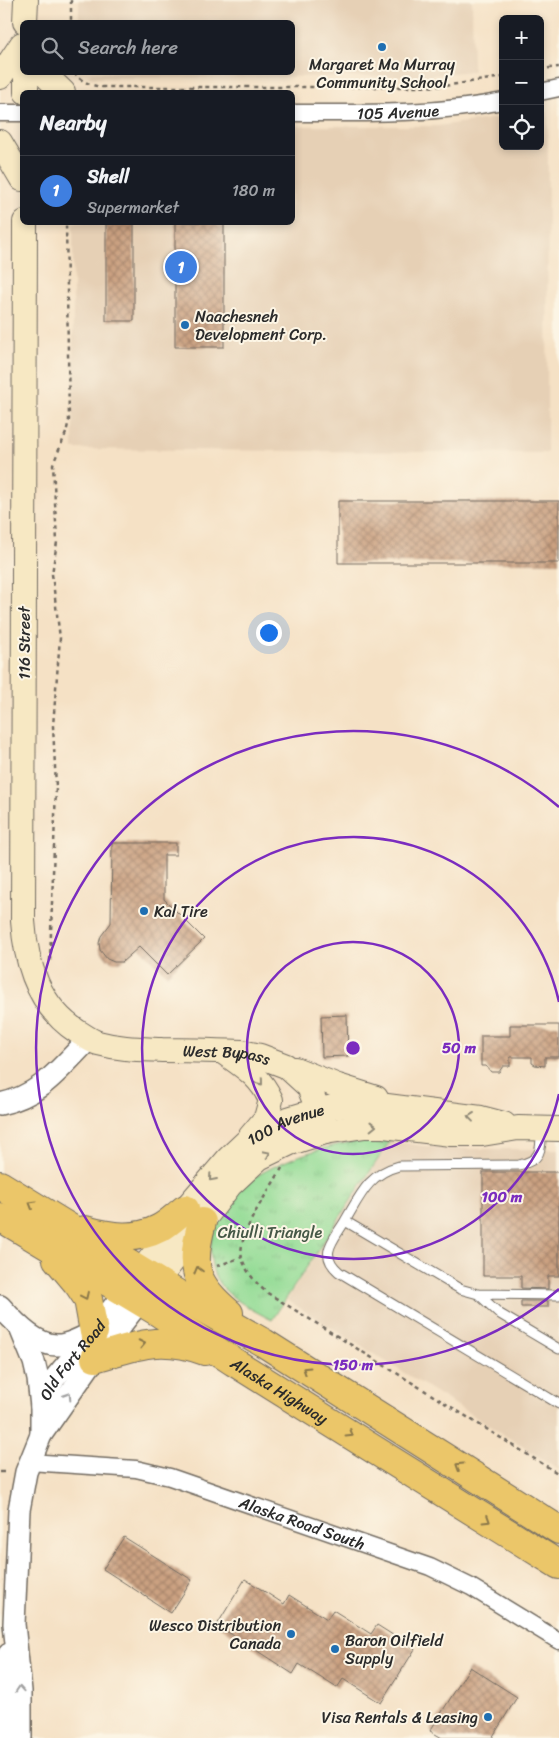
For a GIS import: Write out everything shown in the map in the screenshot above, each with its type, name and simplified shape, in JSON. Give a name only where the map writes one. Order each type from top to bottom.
[{"type":"highway","name":"Alaska Highway","points":[[0,1185],[264,1344],[559,1530]]},
{"type":"highway","points":[[64,1224],[102,1235],[126,1237],[143,1235],[194,1215],[195,1258],[202,1286],[213,1300],[264,1344]]},
{"type":"highway","name":"Alaska Highway","points":[[0,1217],[132,1296],[559,1565]]},
{"type":"highway","points":[[45,1244],[88,1299],[95,1345],[169,1342],[185,1344],[234,1362]]},
{"type":"main road","points":[[26,0],[26,20]]},
{"type":"main road","points":[[0,77],[20,47]]},
{"type":"main road","points":[[26,75],[26,90]]},
{"type":"main road","points":[[45,75],[61,90]]},
{"type":"main road","points":[[0,142],[20,176]]},
{"type":"main road","name":"116 Street","points":[[25,225],[24,943],[30,967],[46,1001],[59,1017],[89,1039]]},
{"type":"main road","name":"West Bypass","points":[[89,1039],[129,1049],[242,1052],[260,1056],[286,1066],[309,1088],[325,1132]]},
{"type":"main road","points":[[222,1051],[262,1082],[271,1100],[266,1118],[246,1142]]},
{"type":"main road","points":[[286,1066],[366,1095],[419,1109]]},
{"type":"main road","name":"100 Avenue","points":[[132,1296],[150,1276],[194,1215],[228,1159],[246,1142],[286,1120],[318,1110],[353,1105],[379,1105],[481,1118],[518,1128]]},
{"type":"main road","name":"100 Avenue","points":[[194,1215],[259,1158],[290,1143],[325,1132],[348,1128],[384,1126],[451,1134],[482,1134],[518,1128],[550,1129]]},
{"type":"street","points":[[544,91],[559,88]]},
{"type":"street","name":"105 Avenue","points":[[295,113],[400,113],[478,106],[499,102]]},
{"type":"street","points":[[0,113],[20,113]]},
{"type":"street","points":[[0,1104],[17,1100],[42,1086],[89,1039]]},
{"type":"street","name":"Old Fort Road","points":[[3,1738],[4,1690],[14,1624],[19,1510],[29,1462],[41,1435],[95,1345],[132,1296]]},
{"type":"street","points":[[0,1306],[20,1328],[36,1339],[51,1345],[95,1345]]},
{"type":"street","points":[[20,1328],[34,1362],[41,1407]]},
{"type":"street","name":"Old Fort Road","points":[[41,1435],[41,1407],[45,1396],[56,1378],[95,1345]]},
{"type":"street","name":"Alaska Road South","points":[[29,1462],[136,1469],[170,1476],[430,1567],[471,1587],[559,1641]]},
{"type":"street","name":"Old Fort Road","points":[[14,1624],[21,1692],[21,1738]]},
{"type":"lane","points":[[550,1129],[541,1146],[538,1157],[530,1163],[519,1165],[399,1166],[386,1170],[368,1182],[329,1246],[328,1258],[331,1265],[339,1272],[559,1404]]},
{"type":"lane","points":[[345,1222],[460,1289],[478,1294],[559,1295]]},
{"type":"lane","points":[[478,1294],[500,1314],[559,1349]]},
{"type":"path","points":[[71,0],[71,20]]},
{"type":"path","points":[[544,69],[559,67]]},
{"type":"path","points":[[77,75],[91,86],[102,87],[417,87],[444,86],[499,78]]},
{"type":"path","points":[[50,966],[49,941],[56,787],[53,720],[60,638],[52,574],[57,542],[53,464],[66,433],[69,420],[66,225]]},
{"type":"path","points":[[284,1164],[250,1221],[244,1238],[242,1257],[255,1282],[266,1292],[559,1474]]},
{"type":"path","points":[[210,1269],[242,1257]]},
{"type":"shaded area","name":"Margaret Ma Murray Community School","points":[[79,0],[472,0],[473,71],[423,76],[91,78],[88,75],[295,75],[295,20],[79,20]]},
{"type":"shaded area","points":[[544,112],[548,112],[547,453],[73,449],[73,225],[295,225],[295,126],[438,126],[499,118],[499,150],[544,150]]},
{"type":"shaded area","points":[[390,1141],[467,1149],[559,1149],[559,1469],[287,1300]]},
{"type":"green space","name":"Chiulli Triangle","points":[[372,1139],[390,1141],[272,1320],[243,1304],[223,1289],[216,1279],[213,1269],[211,1243],[215,1227],[223,1211],[244,1184],[273,1167],[301,1155],[329,1147]]},
{"type":"building","points":[[106,225],[134,225],[134,321],[106,321]]},
{"type":"building","points":[[175,225],[224,225],[224,347],[175,347]]},
{"type":"building","points":[[338,501],[559,501],[559,563],[338,563]]},
{"type":"building","name":"Kal Tire","points":[[112,843],[176,843],[176,855],[164,855],[164,899],[204,939],[167,975],[139,947],[122,962],[114,962],[107,959],[100,950],[101,936],[111,923]]},
{"type":"building","points":[[347,1015],[348,1056],[322,1057],[321,1016]]},
{"type":"building","points":[[510,1025],[559,1025],[559,1057],[545,1057],[545,1066],[532,1063],[532,1057],[510,1057],[510,1066],[503,1066],[499,1072],[491,1072],[486,1066],[481,1066],[481,1036],[510,1036]]},
{"type":"building","points":[[483,1172],[559,1172],[559,1276],[548,1276],[548,1289],[521,1288],[521,1276],[483,1276]]},
{"type":"building","points":[[521,1301],[548,1301],[548,1307],[521,1307]]},
{"type":"building","points":[[124,1537],[192,1580],[171,1613],[103,1569]]},
{"type":"building","points":[[245,1579],[284,1604],[289,1595],[327,1619],[333,1610],[371,1634],[377,1625],[415,1649],[381,1703],[343,1679],[337,1688],[299,1664],[293,1674],[217,1625]]},
{"type":"building","points":[[470,1667],[517,1697],[492,1738],[442,1738],[430,1731]]},
{"type":"place","name":"Margaret Ma Murray Community School","points":[[382,47]]},
{"type":"place","name":"Shell","points":[[181,267]]},
{"type":"place","name":"Naachesneh Development Corp.","points":[[185,325]]},
{"type":"place","name":"Kal Tire","points":[[144,911]]},
{"type":"place","name":"Wesco Distribution Canada","points":[[291,1634]]},
{"type":"place","name":"Baron Oilfield Supply","points":[[335,1649]]},
{"type":"place","name":"Visa Rentals & Leasing","points":[[488,1717]]}]
